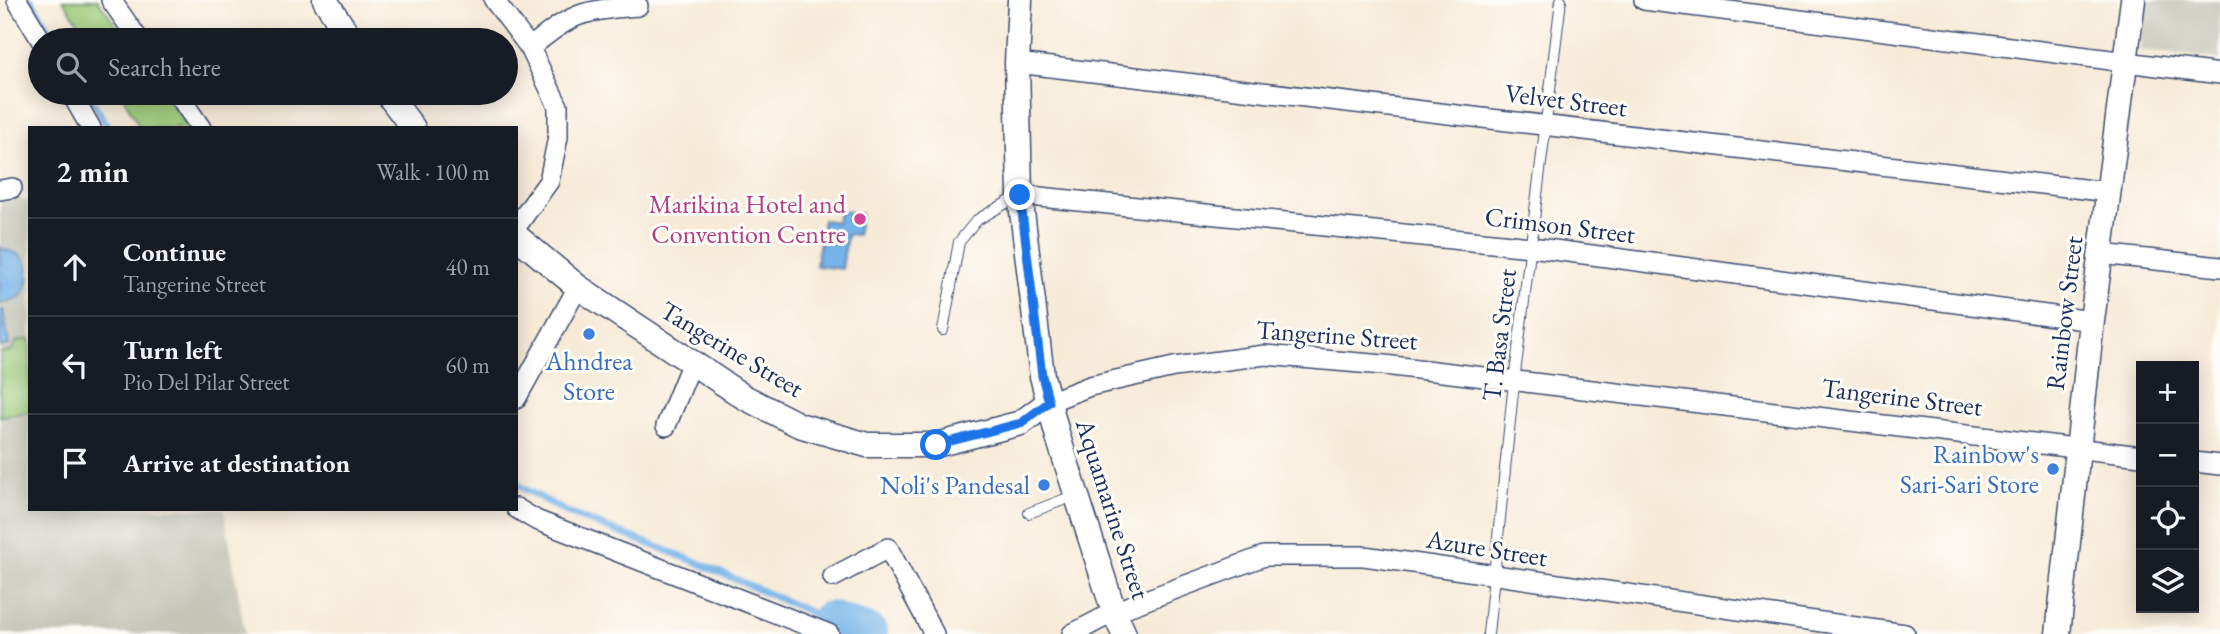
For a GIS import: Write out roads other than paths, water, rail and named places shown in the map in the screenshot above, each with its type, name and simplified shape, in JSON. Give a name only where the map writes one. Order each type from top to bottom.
[{"type":"street","points":[[17,0],[34,28]]},
{"type":"street","points":[[111,0],[131,28]]},
{"type":"street","points":[[325,0],[343,28]]},
{"type":"street","points":[[494,0],[515,28]]},
{"type":"street","name":"Aquamarine Street","points":[[1020,0],[1017,62],[1020,195],[1042,376],[1076,494],[1119,623]]},
{"type":"street","points":[[1644,0],[2220,74]]},
{"type":"street","name":"Rainbow Street","points":[[2057,634],[2092,321],[2133,0]]},
{"type":"street","points":[[530,48],[556,26],[585,10],[638,6]]},
{"type":"street","points":[[518,32],[530,48],[558,106],[558,137],[549,181],[518,224]]},
{"type":"street","name":"Velvet Street","points":[[1017,62],[2109,192]]},
{"type":"street","points":[[78,105],[90,126]]},
{"type":"street","points":[[185,105],[200,126]]},
{"type":"street","points":[[396,105],[412,126]]},
{"type":"street","name":"Crimson Street","points":[[1020,195],[1531,247],[2092,321]]},
{"type":"street","name":"Tangerine Street","points":[[518,238],[578,287],[744,397],[799,425],[867,445],[936,445],[1021,423],[1049,402],[1090,386],[1174,367],[1265,355],[1384,365],[2136,455]]},
{"type":"street","points":[[2101,254],[2220,268]]},
{"type":"street","points":[[518,395],[578,287]]},
{"type":"street","points":[[666,426],[692,362]]},
{"type":"street","points":[[2199,463],[2220,465]]},
{"type":"street","points":[[518,509],[536,520],[829,634]]},
{"type":"street","points":[[833,577],[888,548],[934,634]]},
{"type":"street","name":"Azure Street","points":[[1072,634],[1119,623],[1264,556],[1364,555],[1905,634]]},
{"type":"lane","name":"T. Basa Street","points":[[1488,634],[1514,382],[1561,0]]},
{"type":"lane","points":[[943,330],[959,242],[977,220],[1020,195]]},
{"type":"lane","points":[[1029,513],[1076,494]]},
{"type":"water","points":[[839,210],[861,214],[857,235],[847,234],[842,269],[816,266],[823,220],[837,222]]},
{"type":"water","points":[[0,248],[21,255],[28,269],[28,282],[19,298],[0,304]]},
{"type":"water","points":[[3,310],[9,345],[0,347],[0,311]]},
{"type":"waterway","points":[[31,0],[48,28]]},
{"type":"waterway","points":[[95,105],[108,126]]},
{"type":"waterway","points":[[518,485],[568,513],[694,561],[830,621]]},
{"type":"waterway","points":[[830,621],[868,634]]},
{"type":"place","name":"Marikina Hotel and Convention Centre","points":[[860,219]]},
{"type":"place","name":"Ahndrea Store","points":[[589,334]]},
{"type":"place","name":"Rainbow's Sari-Sari Store","points":[[2053,469]]},
{"type":"place","name":"Noli's Pandesal","points":[[1044,485]]}]
